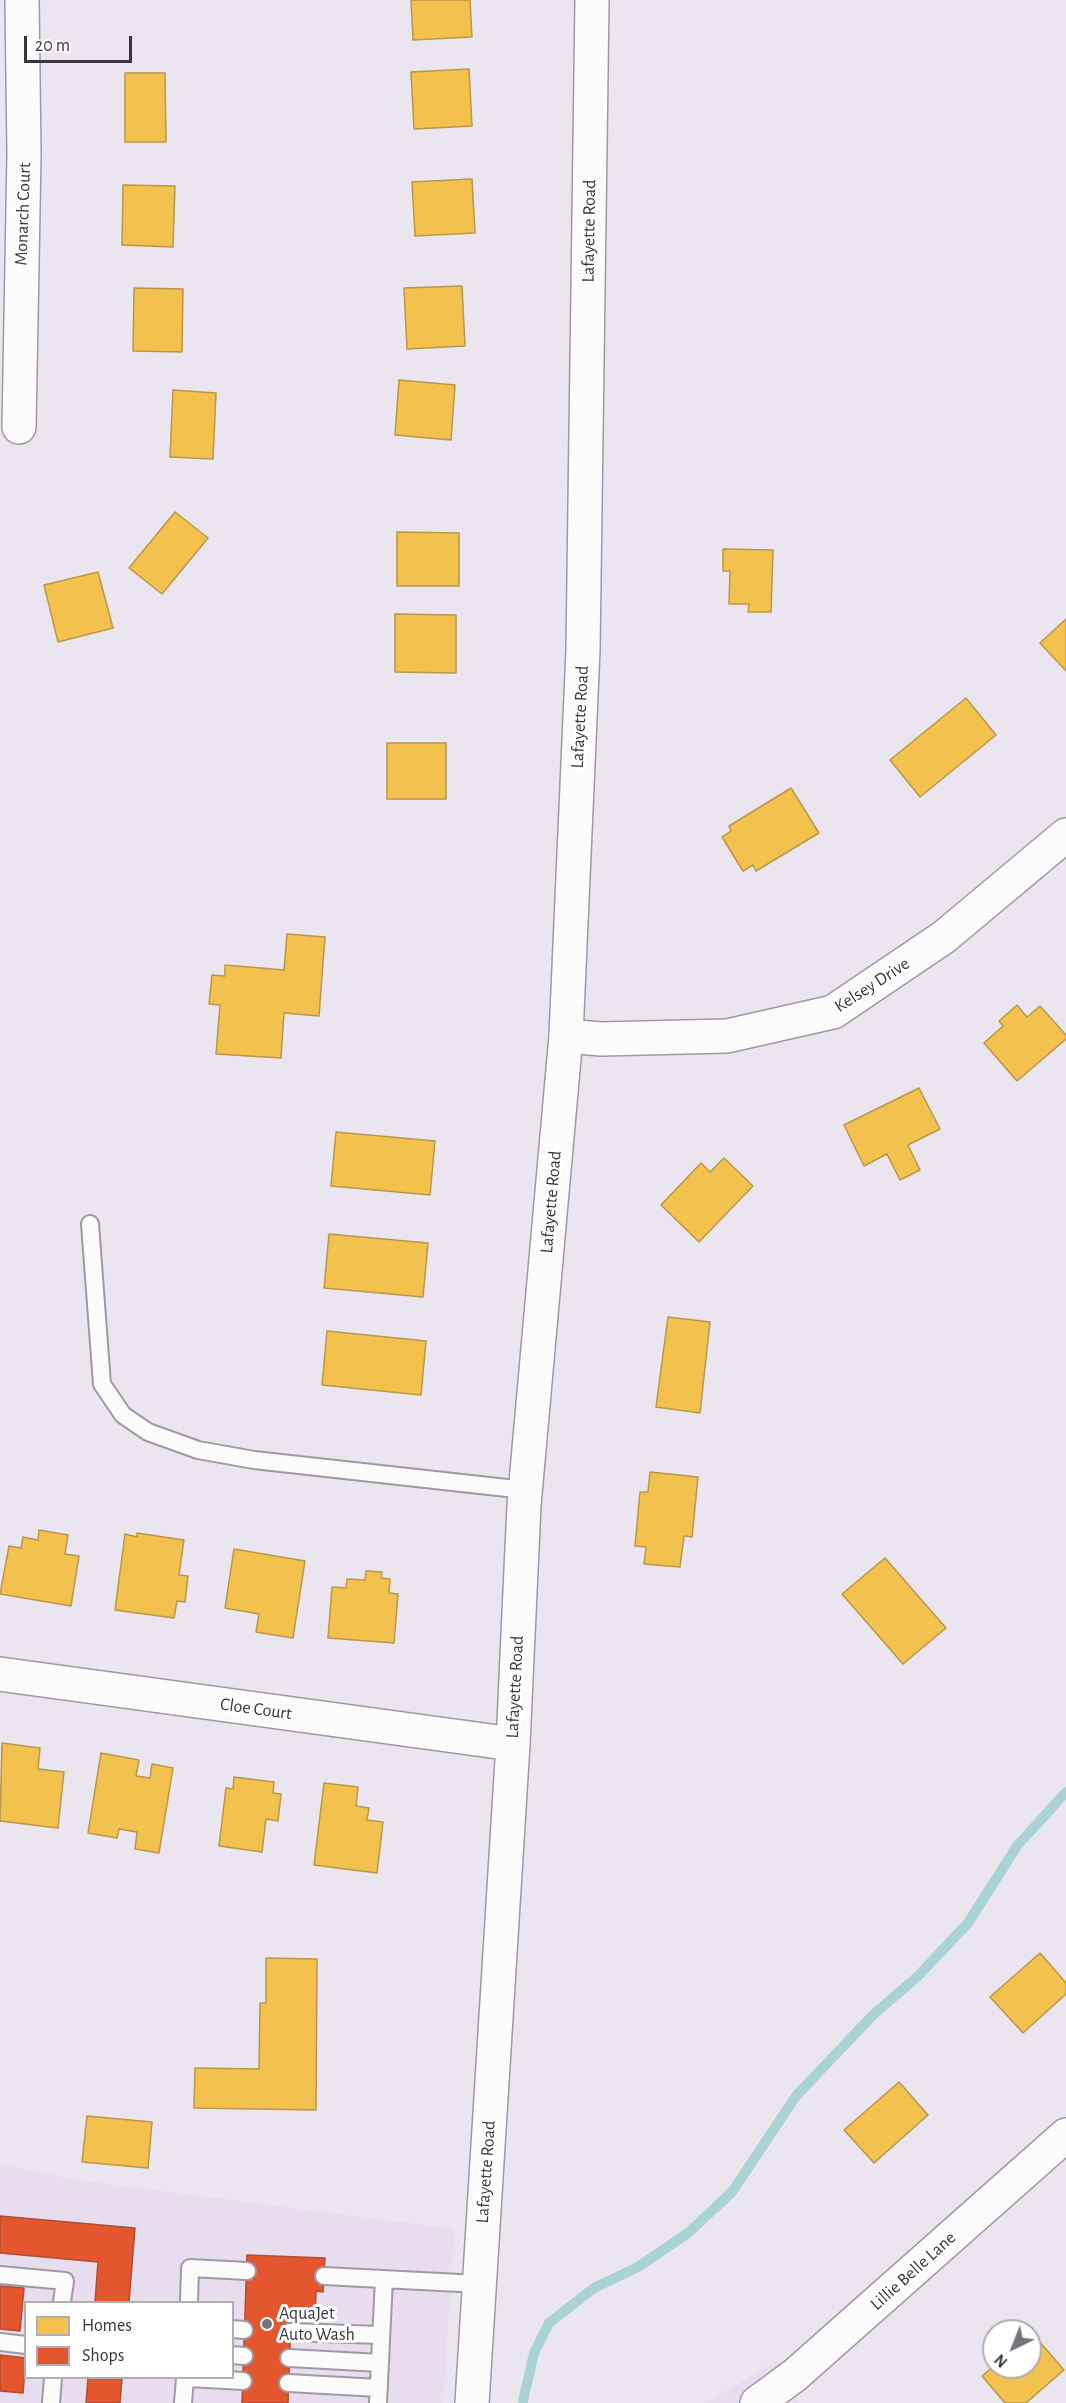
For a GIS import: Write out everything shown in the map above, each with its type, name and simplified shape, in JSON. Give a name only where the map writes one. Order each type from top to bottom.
[{"type":"main road","name":"Monarch Court","points":[[19,428],[24,154],[22,0]]},
{"type":"main road","name":"Lafayette Road","points":[[472,2403],[513,1744],[525,1490],[566,1035],[583,650],[592,0]]},
{"type":"main road","name":"Kelsey Drive","points":[[566,1035],[601,1039],[727,1036],[833,1012],[944,937],[1066,836]]},
{"type":"main road","name":"Cloe Court","points":[[0,1674],[513,1744]]},
{"type":"main road","name":"Lillie Belle Lane","points":[[757,2403],[795,2375],[1066,2135]]},
{"type":"lane","points":[[90,1224],[102,1384],[123,1415],[148,1432],[198,1450],[254,1460],[525,1490]]},
{"type":"lane","points":[[189,2301],[190,2268],[247,2271]]},
{"type":"lane","points":[[0,2275],[65,2281],[62,2301]]},
{"type":"lane","points":[[324,2276],[479,2284]]},
{"type":"lane","points":[[288,2383],[378,2396],[384,2279]]},
{"type":"lane","points":[[290,2332],[381,2335]]},
{"type":"lane","points":[[0,2342],[24,2345]]},
{"type":"lane","points":[[289,2358],[380,2363]]},
{"type":"lane","points":[[51,2403],[53,2379]]},
{"type":"lane","points":[[184,2403],[186,2379]]},
{"type":"lane","points":[[205,2379],[243,2381]]},
{"type":"shaded area","points":[[0,2164],[70,2179],[454,2229],[443,2403],[0,2403]]},
{"type":"shaded area","points":[[777,2360],[799,2403],[706,2403],[710,2401]]},
{"type":"building: Homes","points":[[411,0],[470,0],[472,37],[413,40]]},
{"type":"building: Homes","points":[[469,69],[472,126],[414,129],[411,72]]},
{"type":"building: Homes","points":[[125,73],[165,73],[166,142],[125,142]]},
{"type":"building: Homes","points":[[472,179],[475,233],[415,236],[412,182]]},
{"type":"building: Homes","points":[[123,185],[175,186],[173,247],[122,245]]},
{"type":"building: Homes","points":[[462,286],[465,346],[407,349],[404,288]]},
{"type":"building: Homes","points":[[134,288],[183,289],[182,352],[133,351]]},
{"type":"building: Homes","points":[[399,380],[455,385],[451,440],[395,435]]},
{"type":"building: Homes","points":[[173,390],[216,393],[213,459],[170,457]]},
{"type":"building: Homes","points":[[175,512],[208,538],[162,594],[129,568]]},
{"type":"building: Homes","points":[[397,532],[459,533],[459,586],[397,586]]},
{"type":"building: Homes","points":[[723,549],[773,550],[771,612],[748,612],[749,604],[729,604],[730,571],[723,571]]},
{"type":"building: Homes","points":[[98,572],[113,628],[58,642],[44,585]]},
{"type":"building: Homes","points":[[395,614],[456,615],[456,673],[395,672]]},
{"type":"building: Homes","points":[[1066,619],[1066,671],[1040,643]]},
{"type":"building: Homes","points":[[966,698],[996,735],[920,797],[890,760]]},
{"type":"building: Homes","points":[[387,743],[446,743],[446,799],[387,799]]},
{"type":"building: Homes","points":[[791,788],[819,833],[756,871],[753,865],[743,871],[722,837],[731,831],[729,826]]},
{"type":"building: Homes","points":[[287,934],[325,937],[319,1016],[284,1013],[281,1058],[216,1054],[220,1005],[209,1004],[212,975],[225,976],[225,965],[284,970]]},
{"type":"building: Homes","points":[[1017,1005],[1027,1017],[1040,1006],[1066,1035],[1066,1039],[1017,1081],[984,1043],[1003,1026],[999,1021]]},
{"type":"building: Homes","points":[[919,1088],[940,1129],[908,1145],[920,1170],[900,1180],[887,1154],[864,1166],[844,1125]]},
{"type":"building: Homes","points":[[336,1132],[435,1141],[430,1195],[331,1186]]},
{"type":"building: Homes","points":[[724,1158],[753,1186],[699,1242],[661,1205],[701,1163],[710,1172]]},
{"type":"building: Homes","points":[[329,1234],[428,1243],[423,1297],[324,1288]]},
{"type":"building: Homes","points":[[668,1317],[710,1322],[700,1413],[656,1407]]},
{"type":"building: Homes","points":[[327,1331],[426,1341],[421,1395],[322,1385]]},
{"type":"building: Homes","points":[[650,1472],[698,1477],[692,1537],[684,1536],[680,1567],[644,1564],[646,1547],[635,1546],[640,1492],[648,1492]]},
{"type":"building: Homes","points":[[39,1530],[68,1535],[65,1554],[79,1556],[71,1606],[0,1594],[9,1546],[21,1548],[23,1537],[38,1540]]},
{"type":"building: Homes","points":[[137,1533],[184,1540],[179,1575],[188,1576],[185,1602],[177,1601],[174,1618],[115,1610],[125,1534],[137,1537]]},
{"type":"building: Homes","points":[[234,1549],[305,1561],[293,1638],[256,1632],[259,1614],[225,1608]]},
{"type":"building: Homes","points":[[885,1558],[946,1628],[903,1664],[842,1594]]},
{"type":"building: Homes","points":[[366,1571],[382,1572],[381,1578],[390,1579],[389,1593],[398,1594],[394,1643],[328,1638],[332,1587],[346,1588],[347,1579],[365,1580]]},
{"type":"building: Homes","points":[[2,1743],[40,1748],[38,1769],[64,1772],[58,1828],[0,1821]]},
{"type":"building: Homes","points":[[101,1753],[139,1760],[136,1776],[150,1778],[152,1764],[173,1768],[159,1853],[135,1849],[137,1832],[119,1829],[117,1838],[88,1833]]},
{"type":"building: Homes","points":[[234,1777],[274,1782],[273,1793],[281,1794],[278,1821],[266,1819],[262,1852],[219,1846],[226,1788],[233,1789]]},
{"type":"building: Homes","points":[[324,1783],[358,1787],[356,1806],[369,1808],[367,1820],[383,1822],[377,1873],[314,1865]]},
{"type":"building: Homes","points":[[1040,1953],[1066,1983],[1066,1994],[1023,2033],[990,1997]]},
{"type":"building: Homes","points":[[266,1958],[317,1959],[316,2110],[194,2108],[195,2068],[259,2069],[260,2003],[266,2003]]},
{"type":"building: Homes","points":[[899,2082],[928,2115],[874,2163],[844,2130]]},
{"type":"building: Homes","points":[[87,2116],[152,2122],[148,2168],[82,2162]]},
{"type":"building: Homes","points":[[1042,2345],[1064,2370],[1026,2403],[1005,2403],[985,2379],[1042,2379]]},
{"type":"building: Shops","points":[[0,2216],[135,2228],[129,2301],[95,2301],[98,2262],[0,2253]]},
{"type":"building: Shops","name":"AquaJet Auto Wash","points":[[247,2255],[325,2258],[323,2292],[316,2291],[315,2319],[291,2318],[288,2403],[242,2403]]},
{"type":"building: Shops","points":[[0,2286],[24,2288],[20,2331],[0,2329]]},
{"type":"building: Shops","points":[[0,2355],[24,2358],[23,2393],[0,2391]]},
{"type":"building: Shops","points":[[88,2379],[122,2379],[120,2403],[86,2403]]},
{"type":"waterway","points":[[523,2401],[534,2353],[549,2323],[594,2288],[638,2267],[688,2233],[732,2192],[796,2096],[873,2015],[918,1976],[968,1923],[1017,1846],[1066,1792]]},
{"type":"place","name":"AquaJet Auto Wash","points":[[267,2324]]}]
